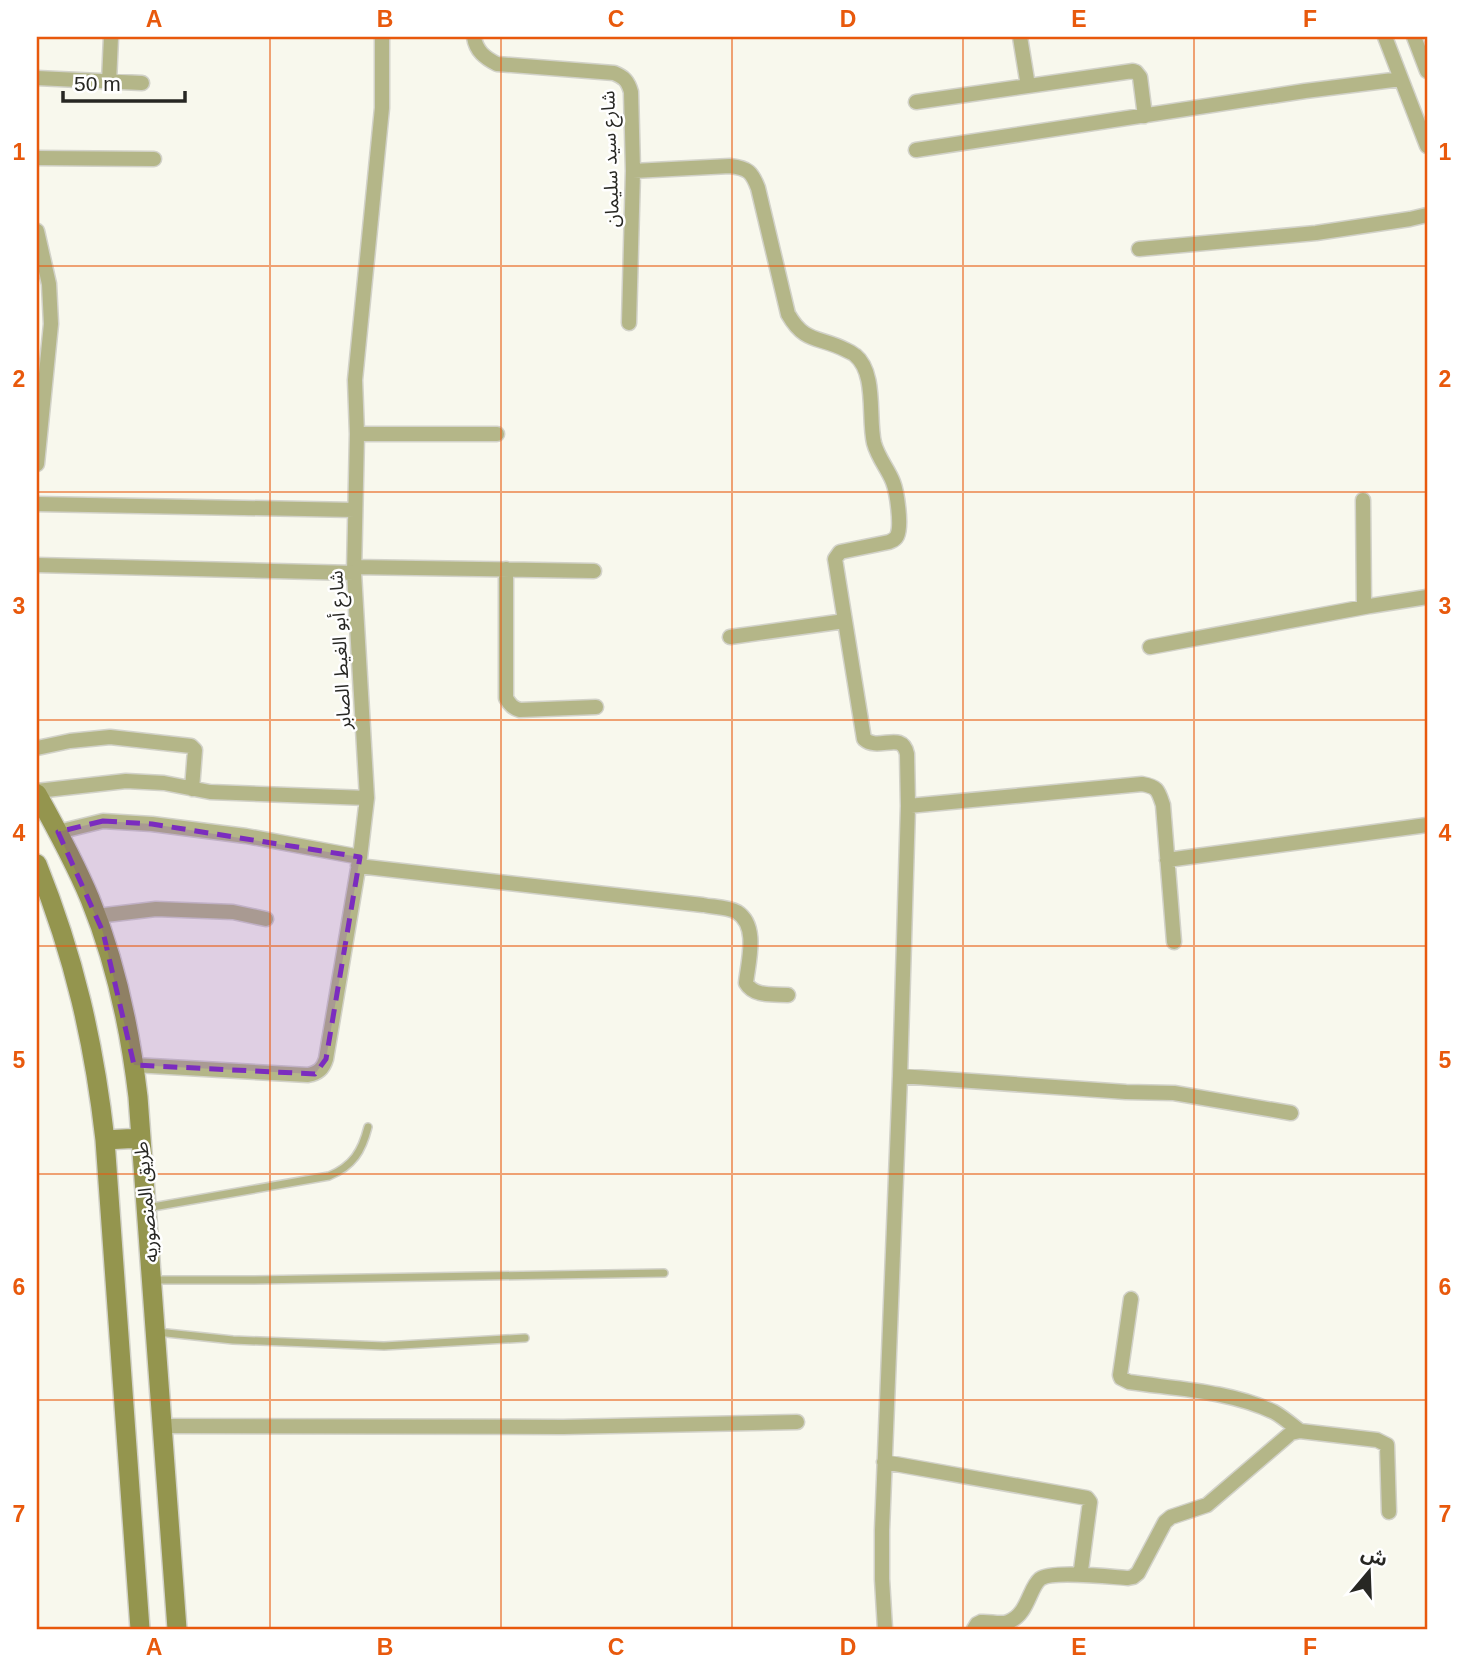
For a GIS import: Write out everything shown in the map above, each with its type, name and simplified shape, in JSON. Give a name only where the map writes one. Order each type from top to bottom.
[{"type":"main road","name":"طريق المنصوريه","points":[[37,792],[75,864],[97,916],[123,1002],[134,1065],[177,1629]]},
{"type":"main road","name":"طريق المنصوريه","points":[[37,864],[54,907],[80,992],[98,1079],[105,1140],[140,1629]]},
{"type":"main road","points":[[105,1140],[141,1138]]},
{"type":"street","points":[[109,82],[111,37]]},
{"type":"street","name":"شارع أبو الغيط الصابر","points":[[134,1065],[308,1075],[320,1070],[326,1059],[367,798],[354,570],[356,361],[382,108],[382,37]]},
{"type":"street","name":"شارع سيد سليمان","points":[[474,37],[479,51],[497,64],[614,73],[622,76],[628,83],[631,92],[633,172],[629,323]]},
{"type":"street","points":[[1020,37],[1028,86]]},
{"type":"street","points":[[1385,37],[1427,146]]},
{"type":"street","points":[[1414,37],[1427,71]]},
{"type":"street","points":[[916,102],[1136,72],[1140,78],[1145,116]]},
{"type":"street","points":[[37,78],[142,83]]},
{"type":"street","points":[[916,149],[1401,79]]},
{"type":"street","points":[[37,158],[154,159]]},
{"type":"street","points":[[633,172],[730,166],[743,168],[753,176],[788,314],[796,327],[807,336],[855,355],[865,368],[874,443],[895,485],[899,528],[894,539],[844,551],[836,555],[835,559],[864,738],[869,743],[895,742],[906,748],[908,806],[900,1076],[884,1462],[882,1579],[885,1629]]},
{"type":"street","points":[[1139,249],[1316,233],[1427,215]]},
{"type":"street","points":[[37,231],[49,284],[51,324],[37,464]]},
{"type":"street","points":[[357,434],[497,434]]},
{"type":"street","points":[[1363,500],[1364,607]]},
{"type":"street","points":[[37,504],[355,510]]},
{"type":"street","points":[[37,565],[594,571]]},
{"type":"street","points":[[506,569],[506,698],[509,704],[520,710],[596,706]]},
{"type":"street","points":[[1150,647],[1427,597]]},
{"type":"street","points":[[730,637],[845,621]]},
{"type":"street","points":[[37,747],[110,737],[191,746],[195,750],[192,789]]},
{"type":"street","points":[[37,792],[126,781],[164,783],[210,792],[367,798]]},
{"type":"street","points":[[908,806],[1151,785],[1159,791],[1163,805],[1174,942]]},
{"type":"street","points":[[58,832],[103,821],[152,824],[246,836],[359,862],[735,911],[746,920],[749,929],[748,987],[764,994],[788,995]]},
{"type":"street","points":[[1167,860],[1427,825]]},
{"type":"street","points":[[97,916],[156,909],[233,912],[266,919]]},
{"type":"street","points":[[900,1076],[1174,1093],[1291,1113]]},
{"type":"street","points":[[1131,1299],[1121,1378],[1129,1382],[1223,1396],[1259,1406],[1277,1413],[1300,1431]]},
{"type":"street","points":[[163,1426],[563,1427],[797,1422]]},
{"type":"street","points":[[974,1629],[977,1623],[981,1622],[1007,1623],[1026,1607],[1038,1582],[1044,1577],[1083,1574],[1133,1577],[1138,1573],[1165,1522],[1171,1517],[1207,1506],[1291,1433],[1300,1431],[1377,1440],[1387,1445],[1390,1512]]},
{"type":"street","points":[[884,1462],[1087,1498],[1090,1502],[1081,1570],[1083,1574]]},
{"type":"lane","points":[[146,1208],[340,1171],[354,1158],[364,1142],[368,1127]]},
{"type":"lane","points":[[152,1280],[664,1273]]},
{"type":"lane","points":[[156,1332],[233,1339],[384,1346],[526,1338]]},
{"type":"highlighted area","points":[[103,821],[152,824],[360,857],[326,1059],[315,1074],[134,1065],[103,932],[58,832]]}]
